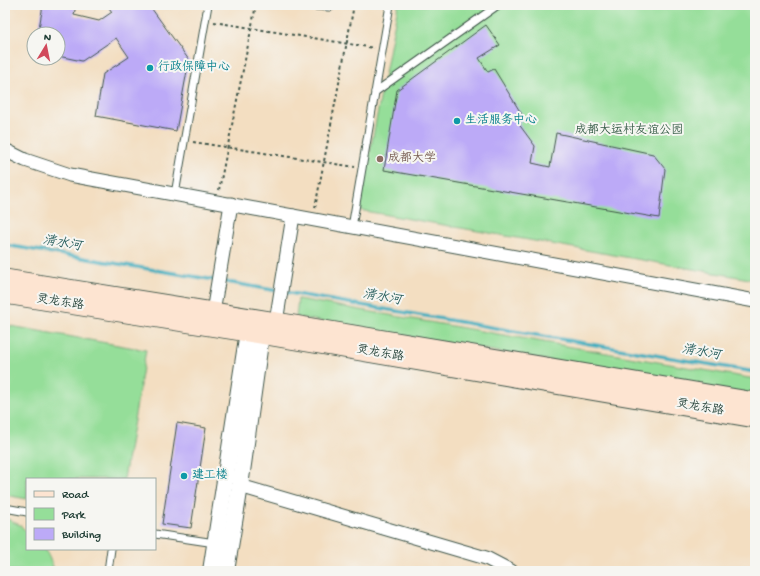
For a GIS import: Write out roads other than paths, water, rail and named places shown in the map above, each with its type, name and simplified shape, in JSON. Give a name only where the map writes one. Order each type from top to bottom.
[{"type":"main road","name":"灵龙东路","points":[[5,279],[214,305],[263,322],[755,418]]},
{"type":"main road","name":"灵龙东路","points":[[5,294],[263,322],[755,402]]},
{"type":"street","points":[[5,150],[25,160],[70,175],[755,301]]},
{"type":"street","points":[[214,305],[231,204]]},
{"type":"street","points":[[211,571],[215,542],[263,322],[291,230],[293,216]]},
{"type":"street","points":[[226,571],[240,486],[263,322]]},
{"type":"street","points":[[240,486],[486,558],[511,571]]},
{"type":"lane","points":[[175,194],[208,5]]},
{"type":"lane","points":[[296,5],[328,7],[335,5]]},
{"type":"lane","points":[[352,227],[390,5]]},
{"type":"lane","points":[[375,92],[498,5]]},
{"type":"lane","points":[[5,156],[25,160]]},
{"type":"lane","points":[[5,508],[26,512]]},
{"type":"lane","points":[[156,534],[215,542]]},
{"type":"lane","points":[[108,571],[111,550]]},
{"type":"waterway","name":"清水河","points":[[5,245],[215,280]]},
{"type":"waterway","name":"清水河","points":[[221,281],[278,291]]},
{"type":"waterway","name":"清水河","points":[[284,292],[755,372]]},
{"type":"place","name":"行政保障中心","points":[[150,68]]},
{"type":"place","name":"生活服务中心","points":[[457,121]]},
{"type":"place","name":"成都大学","points":[[380,159]]},
{"type":"place","name":"建工楼","points":[[184,476]]},
{"type":"park label","name":"成都大运村友谊公园","points":[[629,131]]}]
